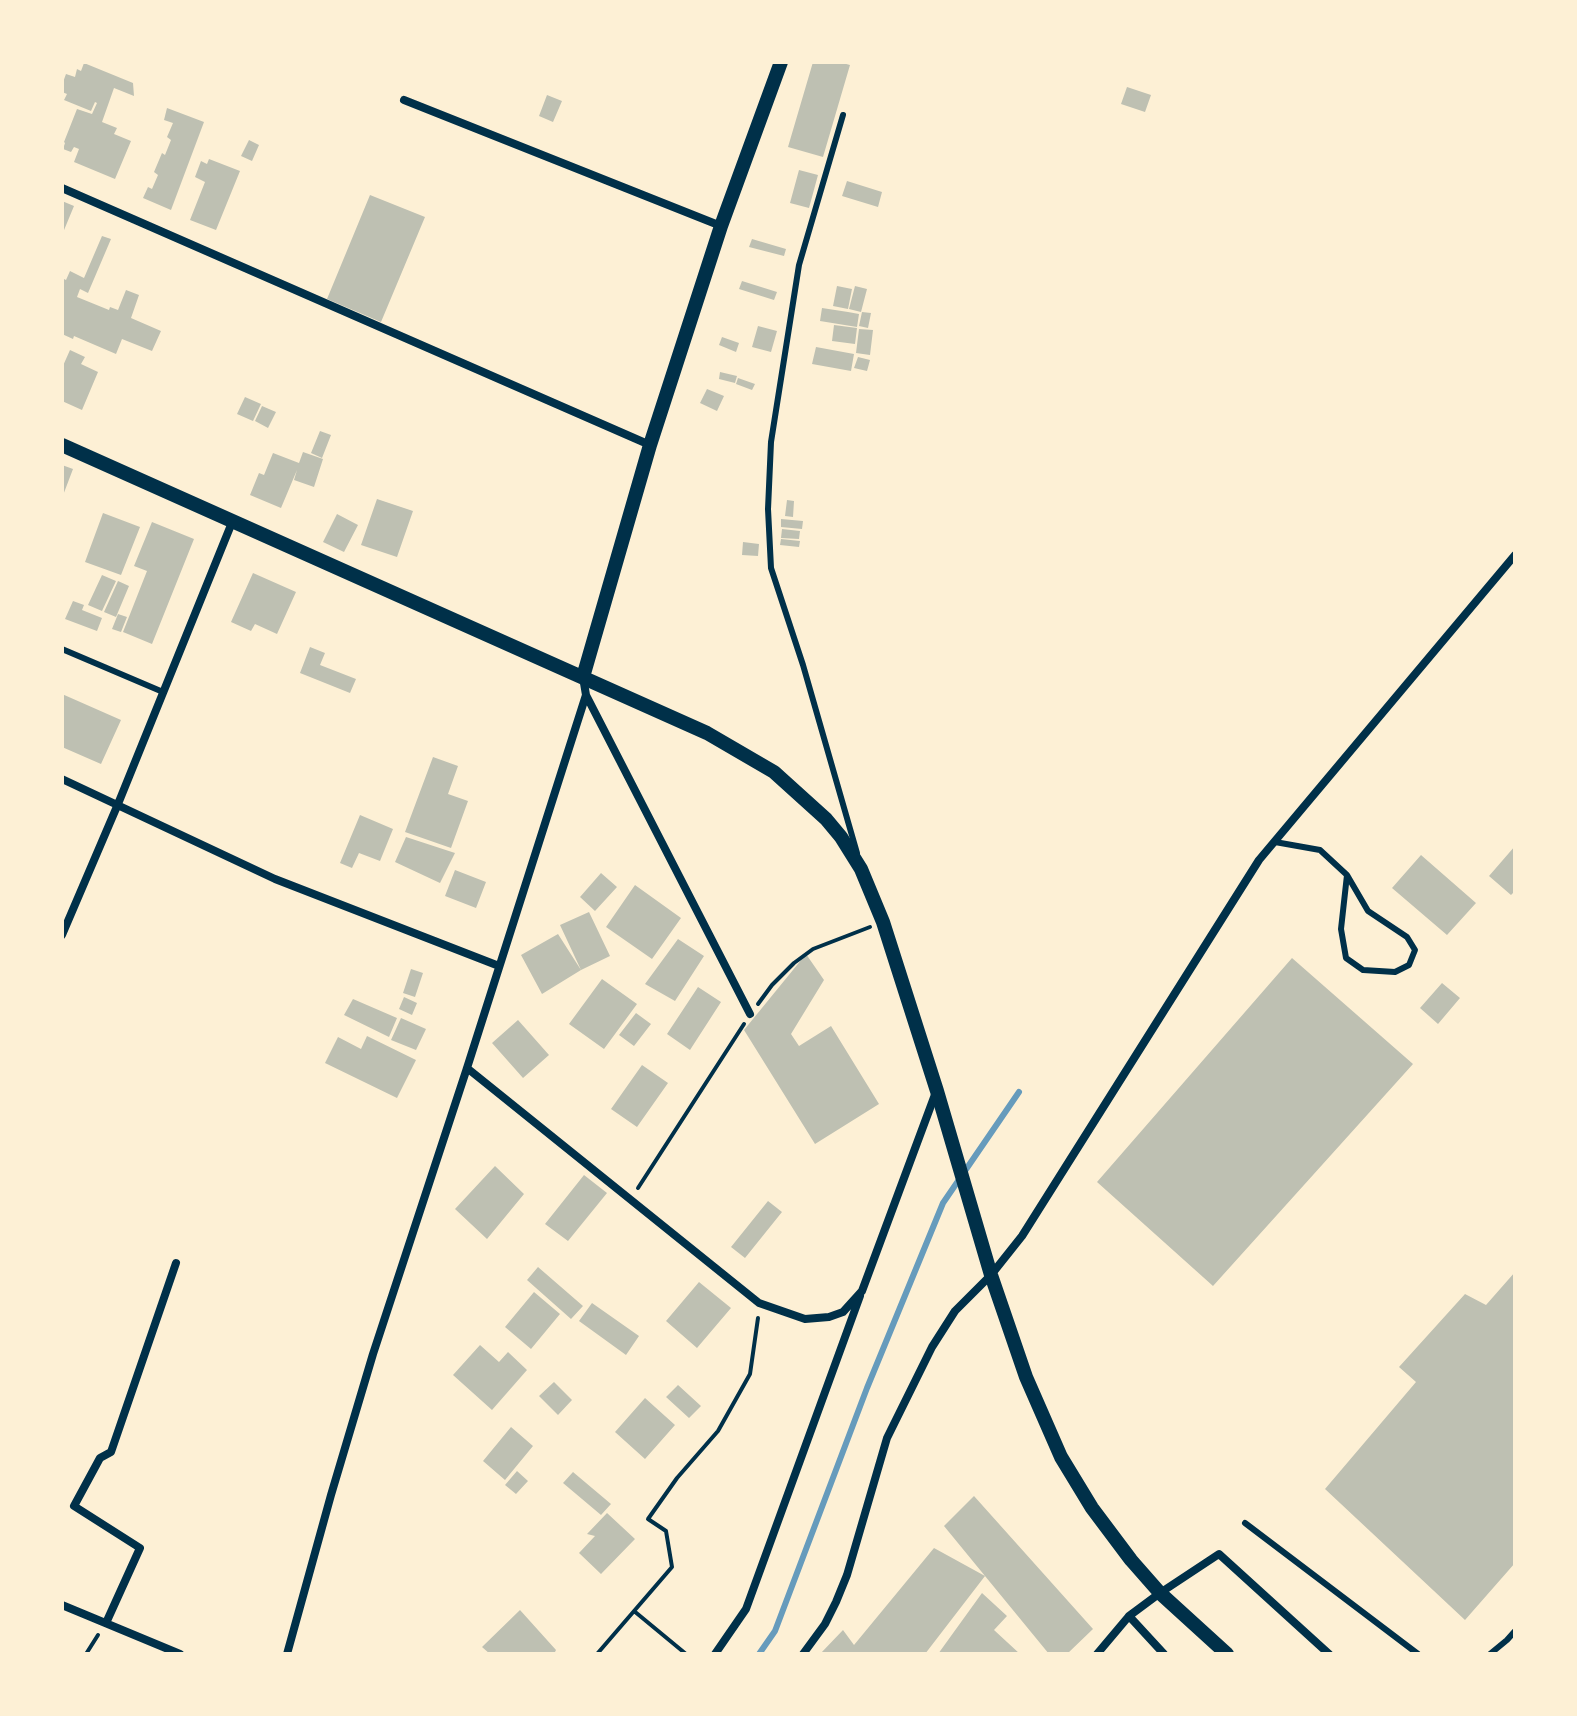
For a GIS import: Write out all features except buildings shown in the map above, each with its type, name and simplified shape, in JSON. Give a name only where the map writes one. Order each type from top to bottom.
[{"type":"street","points":[[750,1014],[586,695],[583,677],[650,445],[721,226],[781,62]]},
{"type":"street","points":[[404,100],[721,226]]},
{"type":"street","points":[[62,188],[650,445]]},
{"type":"street","points":[[62,445],[707,733],[774,772],[826,819],[862,872],[883,922],[991,1275],[1026,1377],[1061,1457],[1092,1508],[1131,1560],[1160,1593],[1227,1654]]},
{"type":"street","points":[[62,935],[233,520]]},
{"type":"street","points":[[803,1654],[825,1624],[847,1575],[887,1438],[912,1384],[955,1311],[991,1275],[1022,1236],[1259,860],[1515,555]]},
{"type":"street","points":[[287,1654],[373,1354],[586,695]]},
{"type":"street","points":[[62,779],[275,879],[499,966]]},
{"type":"street","points":[[467,1068],[759,1303],[805,1319],[829,1317],[843,1312],[862,1291]]},
{"type":"street","points":[[715,1654],[746,1609],[937,1091]]},
{"type":"street","points":[[106,1623],[140,1548],[74,1506],[100,1458],[111,1452],[176,1263]]},
{"type":"street","points":[[1097,1654],[1129,1616],[1219,1554],[1329,1654]]},
{"type":"street","points":[[62,1605],[180,1654]]},
{"type":"street","points":[[1129,1616],[1164,1654]]},
{"type":"lane","points":[[843,115],[799,265],[771,442],[768,509],[771,568],[808,680],[862,872]]},
{"type":"lane","points":[[62,649],[163,692]]},
{"type":"lane","points":[[1275,842],[1320,850],[1347,875],[1368,911],[1407,937],[1415,950],[1409,965],[1395,972],[1363,970],[1346,958],[1341,929],[1347,875]]},
{"type":"lane","points":[[1245,1523],[1418,1654]]},
{"type":"lane","points":[[1490,1654],[1515,1631]]},
{"type":"path","points":[[630,1200],[772,985],[806,954],[842,936],[883,922]]},
{"type":"path","points":[[597,1654],[672,1567],[666,1531],[648,1519],[677,1478],[718,1431],[750,1374],[759,1303]]},
{"type":"path","points":[[634,1611],[686,1654]]},
{"type":"path","points":[[86,1654],[106,1623]]},
{"type":"waterway","points":[[759,1654],[775,1631],[867,1388],[943,1203],[1019,1092]]}]
